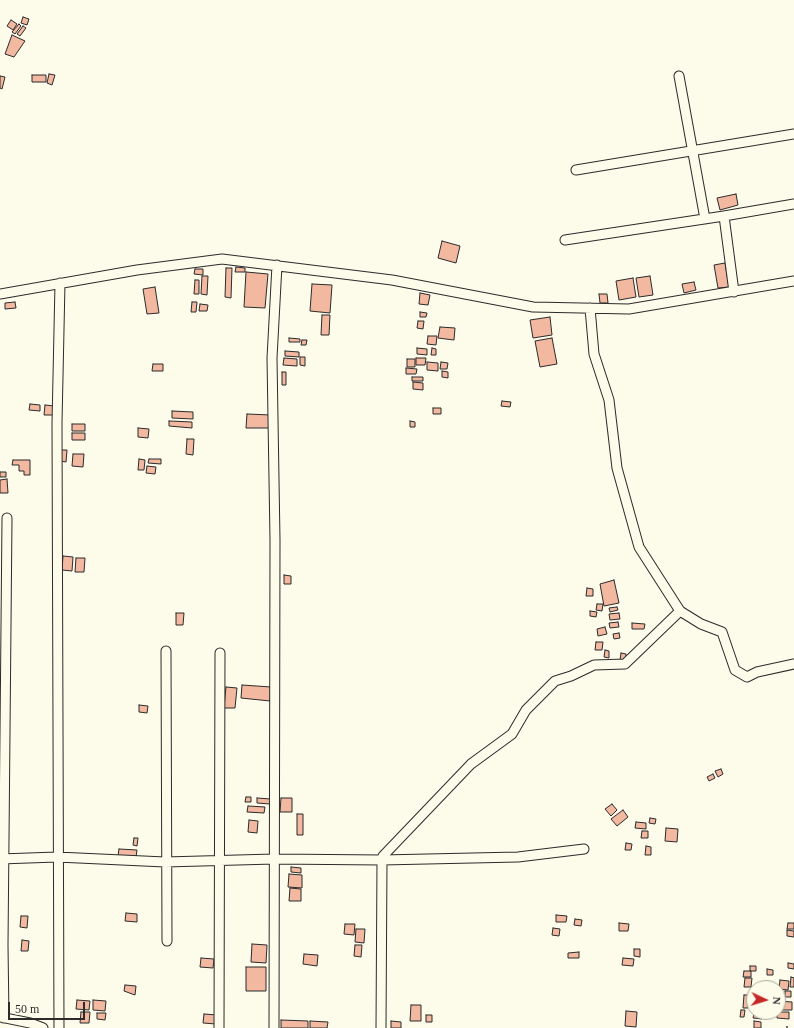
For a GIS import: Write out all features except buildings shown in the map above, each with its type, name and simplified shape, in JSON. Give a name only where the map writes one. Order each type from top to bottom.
[{"type":"street","points":[[679,76],[705,220]]},
{"type":"street","points":[[576,170],[794,134]]},
{"type":"street","points":[[565,240],[705,220],[794,204]]},
{"type":"street","points":[[724,216],[734,292]]},
{"type":"street","points":[[0,294],[137,270],[222,259],[392,280],[533,307],[629,309],[794,281]]},
{"type":"street","points":[[274,1028],[275,540],[272,358],[277,265]]},
{"type":"street","points":[[59,1028],[57,857],[57,423],[60,283]]},
{"type":"street","points":[[590,308],[594,354],[609,400],[617,468],[639,547],[666,592],[680,611],[701,624],[722,632],[735,670],[747,677],[757,672],[794,664]]},
{"type":"street","points":[[8,518],[2,859],[2,1017],[30,1023],[44,1028]]},
{"type":"street","points":[[381,1028],[382,860],[389,849],[406,834],[471,764],[512,734],[526,710],[555,681],[571,676],[594,664],[625,664],[680,611]]},
{"type":"street","points":[[166,651],[166,941]]},
{"type":"street","points":[[219,1028],[220,653]]},
{"type":"street","points":[[2,859],[57,857],[165,862],[274,859],[382,860],[518,857],[584,849]]}]
